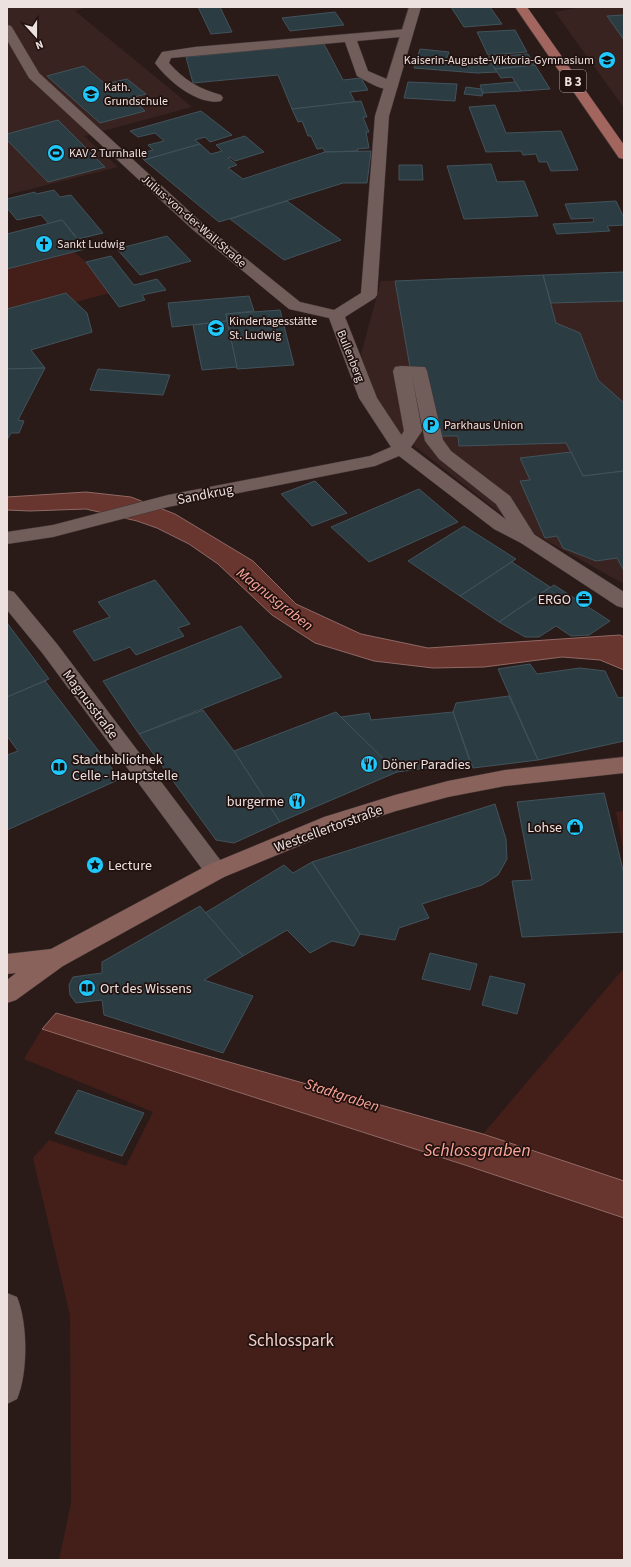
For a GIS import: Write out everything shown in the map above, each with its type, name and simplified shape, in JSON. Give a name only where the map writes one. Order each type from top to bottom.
[{"type":"main road","name":"B 3","points":[[521,7],[624,155]]},
{"type":"street","name":"Bullenberg","points":[[415,7],[382,116],[368,295],[336,315],[340,329],[368,398],[401,449],[501,525],[528,539],[624,601]]},
{"type":"street","name":"Julius-von-der-Wall-Straße","points":[[7,29],[34,76],[197,226],[295,306],[336,315]]},
{"type":"street","points":[[216,98],[196,93],[177,81],[162,63],[167,55],[195,51],[407,33]]},
{"type":"street","points":[[350,38],[362,73],[391,86]]},
{"type":"street","points":[[401,449],[413,431],[401,370],[419,371],[434,442],[444,454],[503,500],[528,539]]},
{"type":"street","name":"Sandkrug","points":[[7,538],[53,531],[168,502],[375,461],[401,449]]},
{"type":"street","name":"Magnusstraße","points":[[7,597],[50,649],[216,871]]},
{"type":"street","name":"Westcellertorstraße","points":[[7,993],[54,959],[216,871],[332,823],[448,789],[505,778],[624,764]]},
{"type":"street","points":[[7,964],[54,959]]},
{"type":"street","points":[[7,1308],[12,1335],[7,1389]]},
{"type":"shaded area","points":[[7,7],[87,7],[75,11],[192,107],[84,136],[118,167],[7,195]]},
{"type":"shaded area","name":"Kaiserin-Auguste-Viktoria-Gymnasium","points":[[581,7],[624,7],[624,108],[555,12]]},
{"type":"shaded area","points":[[624,272],[624,584],[508,519],[393,429],[370,393],[361,354],[381,281]]},
{"type":"green space","points":[[74,252],[86,262],[110,293],[75,302],[7,309],[7,269]]},
{"type":"green space","points":[[624,811],[624,853],[616,812]]},
{"type":"green space","name":"Schlosspark","points":[[624,968],[624,1560],[59,1560],[71,1503],[70,1315],[33,1158],[49,1140],[126,1166],[153,1112],[24,1059],[42,1029],[468,1166],[483,1134]]},
{"type":"water","name":"Magnusgraben","points":[[86,492],[131,497],[175,514],[253,561],[296,604],[361,634],[428,648],[620,635],[624,637],[624,670],[600,660],[562,657],[484,667],[433,668],[374,661],[315,643],[272,615],[218,564],[189,544],[157,528],[137,521],[86,509],[30,511],[7,510],[7,497]]},
{"type":"water","name":"Schlossgraben","points":[[56,1013],[483,1134],[624,1181],[624,1218],[468,1166],[42,1029]]},
{"type":"building","points":[[198,7],[220,7],[232,32],[211,34]]},
{"type":"building","points":[[451,7],[490,7],[502,24],[464,27]]},
{"type":"building","points":[[335,12],[344,25],[290,31],[282,18]]},
{"type":"building","points":[[624,15],[624,40],[607,16]]},
{"type":"building","points":[[515,30],[527,52],[488,55],[477,32]]},
{"type":"building","points":[[324,44],[343,80],[361,78],[368,90],[350,92],[355,102],[292,109],[278,75],[193,83],[186,57]]},
{"type":"building","points":[[420,49],[449,52],[446,60],[480,62],[491,61],[497,72],[477,73],[414,68]]},
{"type":"building","points":[[528,54],[535,65],[495,69],[488,57]]},
{"type":"building","points":[[535,65],[550,89],[521,91],[512,77],[501,78],[495,69]]},
{"type":"building","points":[[84,66],[105,84],[127,79],[146,94],[131,98],[145,111],[100,123],[47,76]]},
{"type":"building","points":[[408,82],[457,84],[455,101],[404,98]]},
{"type":"building","points":[[515,82],[521,91],[483,93],[480,85]]},
{"type":"building","points":[[466,87],[481,89],[483,93],[482,96],[464,94]]},
{"type":"building","points":[[361,101],[367,117],[363,117],[369,132],[366,132],[369,148],[357,149],[358,151],[325,152],[323,148],[317,149],[311,136],[308,136],[302,121],[298,122],[292,109]]},
{"type":"building","points":[[495,105],[506,133],[561,131],[578,170],[551,171],[547,162],[539,162],[536,154],[523,155],[521,151],[486,152],[469,107]]},
{"type":"building","points":[[201,111],[232,135],[210,142],[205,137],[195,140],[200,144],[144,160],[138,154],[153,150],[148,145],[164,141],[155,133],[138,137],[130,131]]},
{"type":"building","name":"KAV 2 Turnhalle","points":[[58,120],[105,167],[48,182],[7,140],[7,134]]},
{"type":"building","points":[[245,136],[264,152],[235,161],[230,157],[228,158],[237,165],[228,168],[243,179],[325,152],[371,151],[367,183],[343,183],[219,222],[144,160],[200,144],[211,154],[222,151],[216,145]]},
{"type":"building","points":[[491,164],[497,182],[524,181],[538,216],[464,219],[447,166]]},
{"type":"building","points":[[399,165],[422,165],[423,180],[399,180]]},
{"type":"building","points":[[54,190],[60,197],[71,195],[103,233],[78,239],[62,220],[49,224],[41,215],[17,220],[7,208],[7,199],[35,192],[36,194]]},
{"type":"building","points":[[287,201],[341,240],[284,260],[230,219]]},
{"type":"building","points":[[616,201],[624,218],[624,225],[607,226],[610,231],[557,234],[553,224],[594,222],[593,218],[571,219],[565,204]]},
{"type":"building","name":"Sankt Ludwig","points":[[62,220],[85,249],[7,269],[7,234]]},
{"type":"building","points":[[167,236],[191,261],[140,275],[117,249]]},
{"type":"building","points":[[111,256],[134,285],[157,279],[166,290],[142,295],[145,300],[119,307],[86,262]]},
{"type":"building","points":[[624,272],[624,301],[551,303],[543,275]]},
{"type":"building","points":[[543,275],[556,323],[580,333],[598,380],[624,403],[624,471],[583,476],[566,443],[459,446],[458,436],[441,436],[438,425],[420,425],[395,281]]},
{"type":"building","points":[[66,293],[87,313],[92,332],[31,350],[45,368],[7,369],[7,309]]},
{"type":"building","points":[[249,296],[254,311],[226,314],[227,321],[172,327],[168,303]]},
{"type":"building","points":[[280,310],[294,365],[237,369],[226,314]]},
{"type":"building","points":[[227,321],[237,367],[202,370],[193,325]]},
{"type":"building","points":[[45,368],[18,420],[24,421],[19,433],[11,433],[7,440],[7,369]]},
{"type":"building","points":[[98,369],[170,375],[163,395],[90,390]]},
{"type":"building","points":[[571,452],[583,476],[624,471],[624,571],[617,558],[596,561],[563,548],[557,536],[545,538],[520,481],[530,480],[520,458]]},
{"type":"building","points":[[315,481],[347,513],[312,526],[281,494]]},
{"type":"building","points":[[419,489],[458,522],[369,562],[331,527]]},
{"type":"building","points":[[464,526],[516,559],[460,596],[408,561]]},
{"type":"building","points":[[512,562],[550,587],[499,622],[460,596]]},
{"type":"building","points":[[155,580],[190,624],[178,628],[184,636],[136,655],[130,647],[94,661],[73,631],[110,617],[98,602]]},
{"type":"building","points":[[554,585],[610,621],[589,635],[571,636],[556,626],[539,637],[525,637],[499,622]]},
{"type":"building","points":[[7,623],[49,679],[7,697]]},
{"type":"building","points":[[241,626],[282,677],[139,734],[103,681]]},
{"type":"building","points":[[530,664],[537,674],[580,668],[605,671],[618,698],[624,697],[624,741],[538,760],[498,669]]},
{"type":"building","name":"Stadtbibliothek Celle - Hauptstelle","points":[[45,681],[120,779],[7,830],[7,755],[18,751],[7,736],[7,697]]},
{"type":"building","points":[[509,696],[538,760],[473,768],[453,712],[456,703]]},
{"type":"building","points":[[203,710],[234,751],[280,822],[234,843],[216,840],[139,734]]},
{"type":"building","points":[[336,712],[397,772],[280,822],[234,751]]},
{"type":"building","points":[[453,712],[470,762],[397,772],[341,717],[369,713],[371,720]]},
{"type":"building","points":[[604,793],[624,874],[624,932],[522,937],[512,881],[532,880],[517,802]]},
{"type":"building","points":[[495,804],[506,839],[507,859],[498,875],[482,885],[422,904],[429,918],[399,928],[395,940],[360,934],[312,862]]},
{"type":"building","points":[[312,862],[360,934],[354,946],[332,941],[310,953],[287,930],[243,956],[205,913],[284,865],[293,873]]},
{"type":"building","points":[[200,906],[243,956],[204,980],[253,996],[223,1053],[104,1015],[102,1000],[76,1003],[70,995],[69,985],[73,977],[102,973],[102,962]]},
{"type":"building","points":[[430,953],[477,964],[470,990],[422,979]]},
{"type":"building","points":[[490,976],[525,984],[517,1014],[482,1005]]},
{"type":"building","points":[[78,1090],[144,1113],[122,1156],[55,1133]]},
{"type":"place","name":"Kaiserin-Auguste-Viktoria-Gymnasium","points":[[607,60]]},
{"type":"place","name":"Kath. Grundschule","points":[[91,94]]},
{"type":"place","name":"KAV 2 Turnhalle","points":[[56,153]]},
{"type":"place","name":"Sankt Ludwig","points":[[44,244]]},
{"type":"place","name":"Kindertagesstätte St. Ludwig","points":[[216,328]]},
{"type":"place","name":"Parkhaus Union","points":[[431,425]]},
{"type":"place","name":"ERGO","points":[[584,599]]},
{"type":"place","name":"Döner Paradies","points":[[369,764]]},
{"type":"place","name":"Stadtbibliothek Celle - Hauptstelle","points":[[59,767]]},
{"type":"place","name":"burgerme","points":[[297,801]]},
{"type":"place","name":"Lohse","points":[[575,827]]},
{"type":"place","name":"Lecture","points":[[95,865]]},
{"type":"place","name":"Ort des Wissens","points":[[87,988]]},
{"type":"water label","name":"Stadtgraben","points":[[342,1095]]}]
